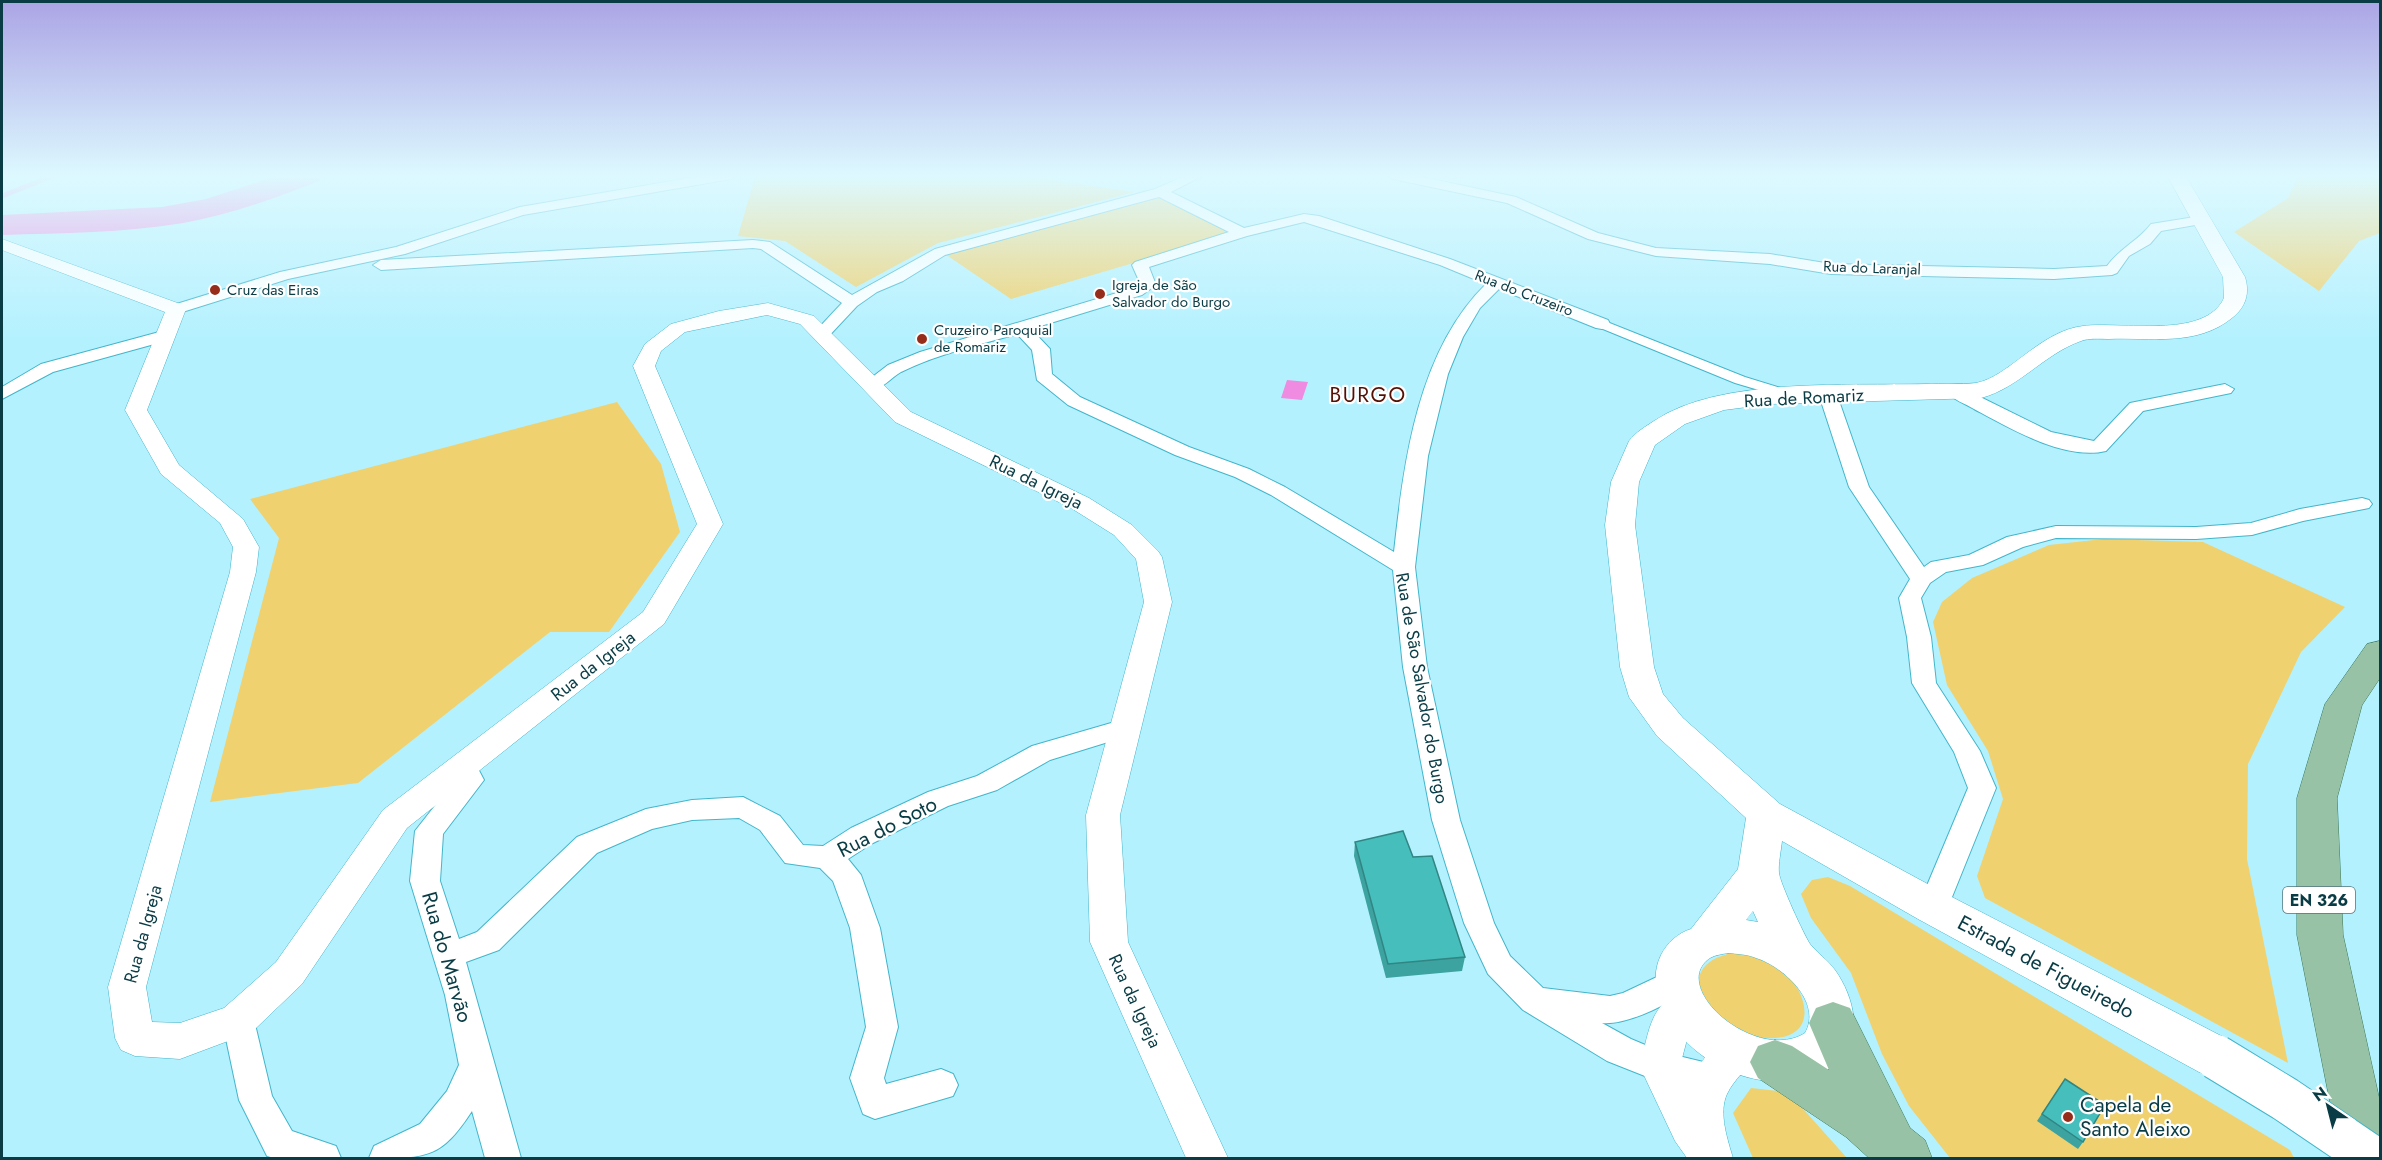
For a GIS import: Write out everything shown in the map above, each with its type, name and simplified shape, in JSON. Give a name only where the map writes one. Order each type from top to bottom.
[{"type":"main road","name":"Rua de Romariz","points":[[1766,814],[1670,727],[1647,697],[1638,667],[1620,525],[1624,482],[1643,441],[1676,418],[1720,403],[1791,396],[1981,390],[2002,382],[2057,343],[2077,334],[2116,330],[2179,333],[2203,328],[2219,319],[2232,305],[2238,290],[2234,277],[2206,229]]},
{"type":"main road","name":"EN 326","points":[[2367,1158],[2320,936],[2317,798],[2344,704],[2380,652]]},
{"type":"main road","points":[[1708,938],[1758,874],[1766,814]]},
{"type":"main road","name":"Estrada de Figueiredo","points":[[1766,814],[1933,907],[2216,1057],[2285,1099],[2372,1158]]},
{"type":"main road","points":[[1758,874],[1794,956]]},
{"type":"main road","points":[[1741,1064],[1798,1061],[1816,1053],[1829,1039],[1833,1023],[1832,1005],[1824,987],[1811,970],[1794,956],[1750,937],[1728,935],[1708,938],[1690,947],[1680,962],[1680,994],[1713,1039],[1741,1064],[1837,1100],[1902,1153]]},
{"type":"main road","points":[[1833,1023],[1860,1083],[1902,1153]]},
{"type":"street","points":[[2,244],[176,309],[285,275],[400,251],[466,229]]},
{"type":"street","points":[[821,334],[851,303],[871,289],[898,278],[940,252],[1024,229]]},
{"type":"street","points":[[1232,229],[1242,234]]},
{"type":"street","name":"Rua do Cruzeiro","points":[[1018,326],[1136,292],[1148,285],[1140,265],[1261,229]]},
{"type":"street","name":"Rua do Cruzeiro","points":[[1345,229],[1445,262],[1740,380],[1791,396]]},
{"type":"street","name":"Rua do Laranjal","points":[[1577,229],[1628,248],[1656,252],[1770,259],[1832,269],[2054,274],[2112,270],[2124,253],[2145,241],[2154,229]]},
{"type":"street","points":[[356,262],[378,265],[448,263],[765,245],[844,296],[851,303]]},
{"type":"street","points":[[1404,567],[1418,450],[1428,408],[1453,342],[1470,310],[1485,291],[1496,283]]},
{"type":"street","name":"Rua da Igreja","points":[[176,309],[163,336],[136,410],[169,469],[230,519],[246,547],[243,572],[127,987],[135,1038],[180,1041],[238,1020],[289,973],[395,819],[654,618],[710,524],[644,366],[652,348],[678,328],[719,317],[768,309],[807,320],[903,417],[1080,503],[1123,530],[1149,557],[1158,602],[1103,815],[1109,942],[1208,1158]]},
{"type":"street","points":[[871,385],[894,369],[915,360],[1018,326]]},
{"type":"street","name":"Rua de São Salvador do Burgo","points":[[1018,326],[1041,349],[1043,376],[1074,401],[1182,451],[1251,477],[1404,567],[1405,593],[1415,667],[1446,819],[1479,923],[1499,965],[1534,1000],[1618,1050],[1660,1067],[1741,1064]]},
{"type":"street","points":[[2,394],[47,368],[163,336]]},
{"type":"street","points":[[1956,392],[2057,441],[2082,448],[2099,447],[2137,407],[2225,389]]},
{"type":"street","points":[[1828,395],[1859,487],[1921,579]]},
{"type":"street","points":[[1933,907],[1982,788],[1967,751],[1924,683],[1919,637],[1910,598],[1921,579],[1939,567],[1975,560],[2015,542],[2056,532],[2196,533],[2252,530],[2301,515],[2362,504]]},
{"type":"street","name":"Rua do Soto","points":[[450,955],[488,940],[586,844],[646,820],[692,810],[743,807],[770,823],[795,855],[827,858],[861,836],[938,800],[987,783],[1041,753],[1125,728]]},
{"type":"street","name":"Rua do Marvão","points":[[464,766],[470,780],[429,831],[425,881],[450,955],[476,1065],[503,1158]]},
{"type":"street","points":[[827,858],[846,875],[865,928],[882,1027],[867,1078],[875,1102],[941,1085]]},
{"type":"street","points":[[1534,1000],[1610,1010],[1680,994]]},
{"type":"street","points":[[1680,994],[1660,1067],[1690,1127],[1711,1157]]},
{"type":"street","points":[[238,1020],[255,1100],[280,1144],[323,1158]]},
{"type":"street","points":[[1711,1157],[1703,1108],[1704,1095],[1741,1064]]},
{"type":"street","points":[[387,1158],[432,1136],[459,1102],[476,1065]]},
{"type":"shaded area","points":[[740,229],[991,229],[938,243],[856,287],[785,241],[738,236]]},
{"type":"shaded area","points":[[1038,229],[1222,229],[1232,234],[1011,299],[945,254]]},
{"type":"shaded area","points":[[2239,229],[2380,229],[2380,233],[2359,241],[2319,291],[2234,232]]},
{"type":"shaded area","points":[[1287,380],[1308,382],[1302,400],[1281,398]]},
{"type":"shaded area","points":[[617,402],[661,464],[680,532],[609,632],[550,632],[358,783],[210,802],[279,538],[250,499]]},
{"type":"shaded area","points":[[2103,539],[2203,542],[2345,607],[2301,652],[2248,764],[2247,859],[2288,1063],[1985,898],[1977,876],[2003,799],[1988,751],[1947,685],[1933,622],[1942,602],[1972,578],[2049,545]]},
{"type":"shaded area","points":[[1828,877],[1850,886],[2290,1150],[2294,1158],[1950,1158],[1909,1106],[1882,1054],[1851,973],[1811,918],[1801,894],[1812,880]]},
{"type":"shaded area","points":[[1732,953],[1765,960],[1791,979],[1803,1000],[1805,1011],[1798,1029],[1789,1035],[1775,1038],[1756,1036],[1737,1029],[1720,1017],[1707,1003],[1700,988],[1700,974],[1711,961]]},
{"type":"shaded area","points":[[1751,1088],[1788,1092],[1847,1158],[1753,1158],[1733,1113]]},
{"type":"building","points":[[1403,831],[1413,857],[1432,856],[1465,957],[1388,964],[1355,842]]},
{"type":"building","name":"Capela de Santo Aleixo","points":[[2065,1079],[2105,1105],[2083,1142],[2042,1114]]},
{"type":"place","name":"Cruz das Eiras","points":[[215,290]]},
{"type":"place","name":"Igreja de São Salvador do Burgo","points":[[1100,294]]},
{"type":"place","name":"Cruzeiro Paroquial de Romariz","points":[[922,339]]},
{"type":"place","name":"Capela de Santo Aleixo","points":[[2068,1117]]},
{"type":"district","name":"BURGO","points":[[1368,395]]}]
